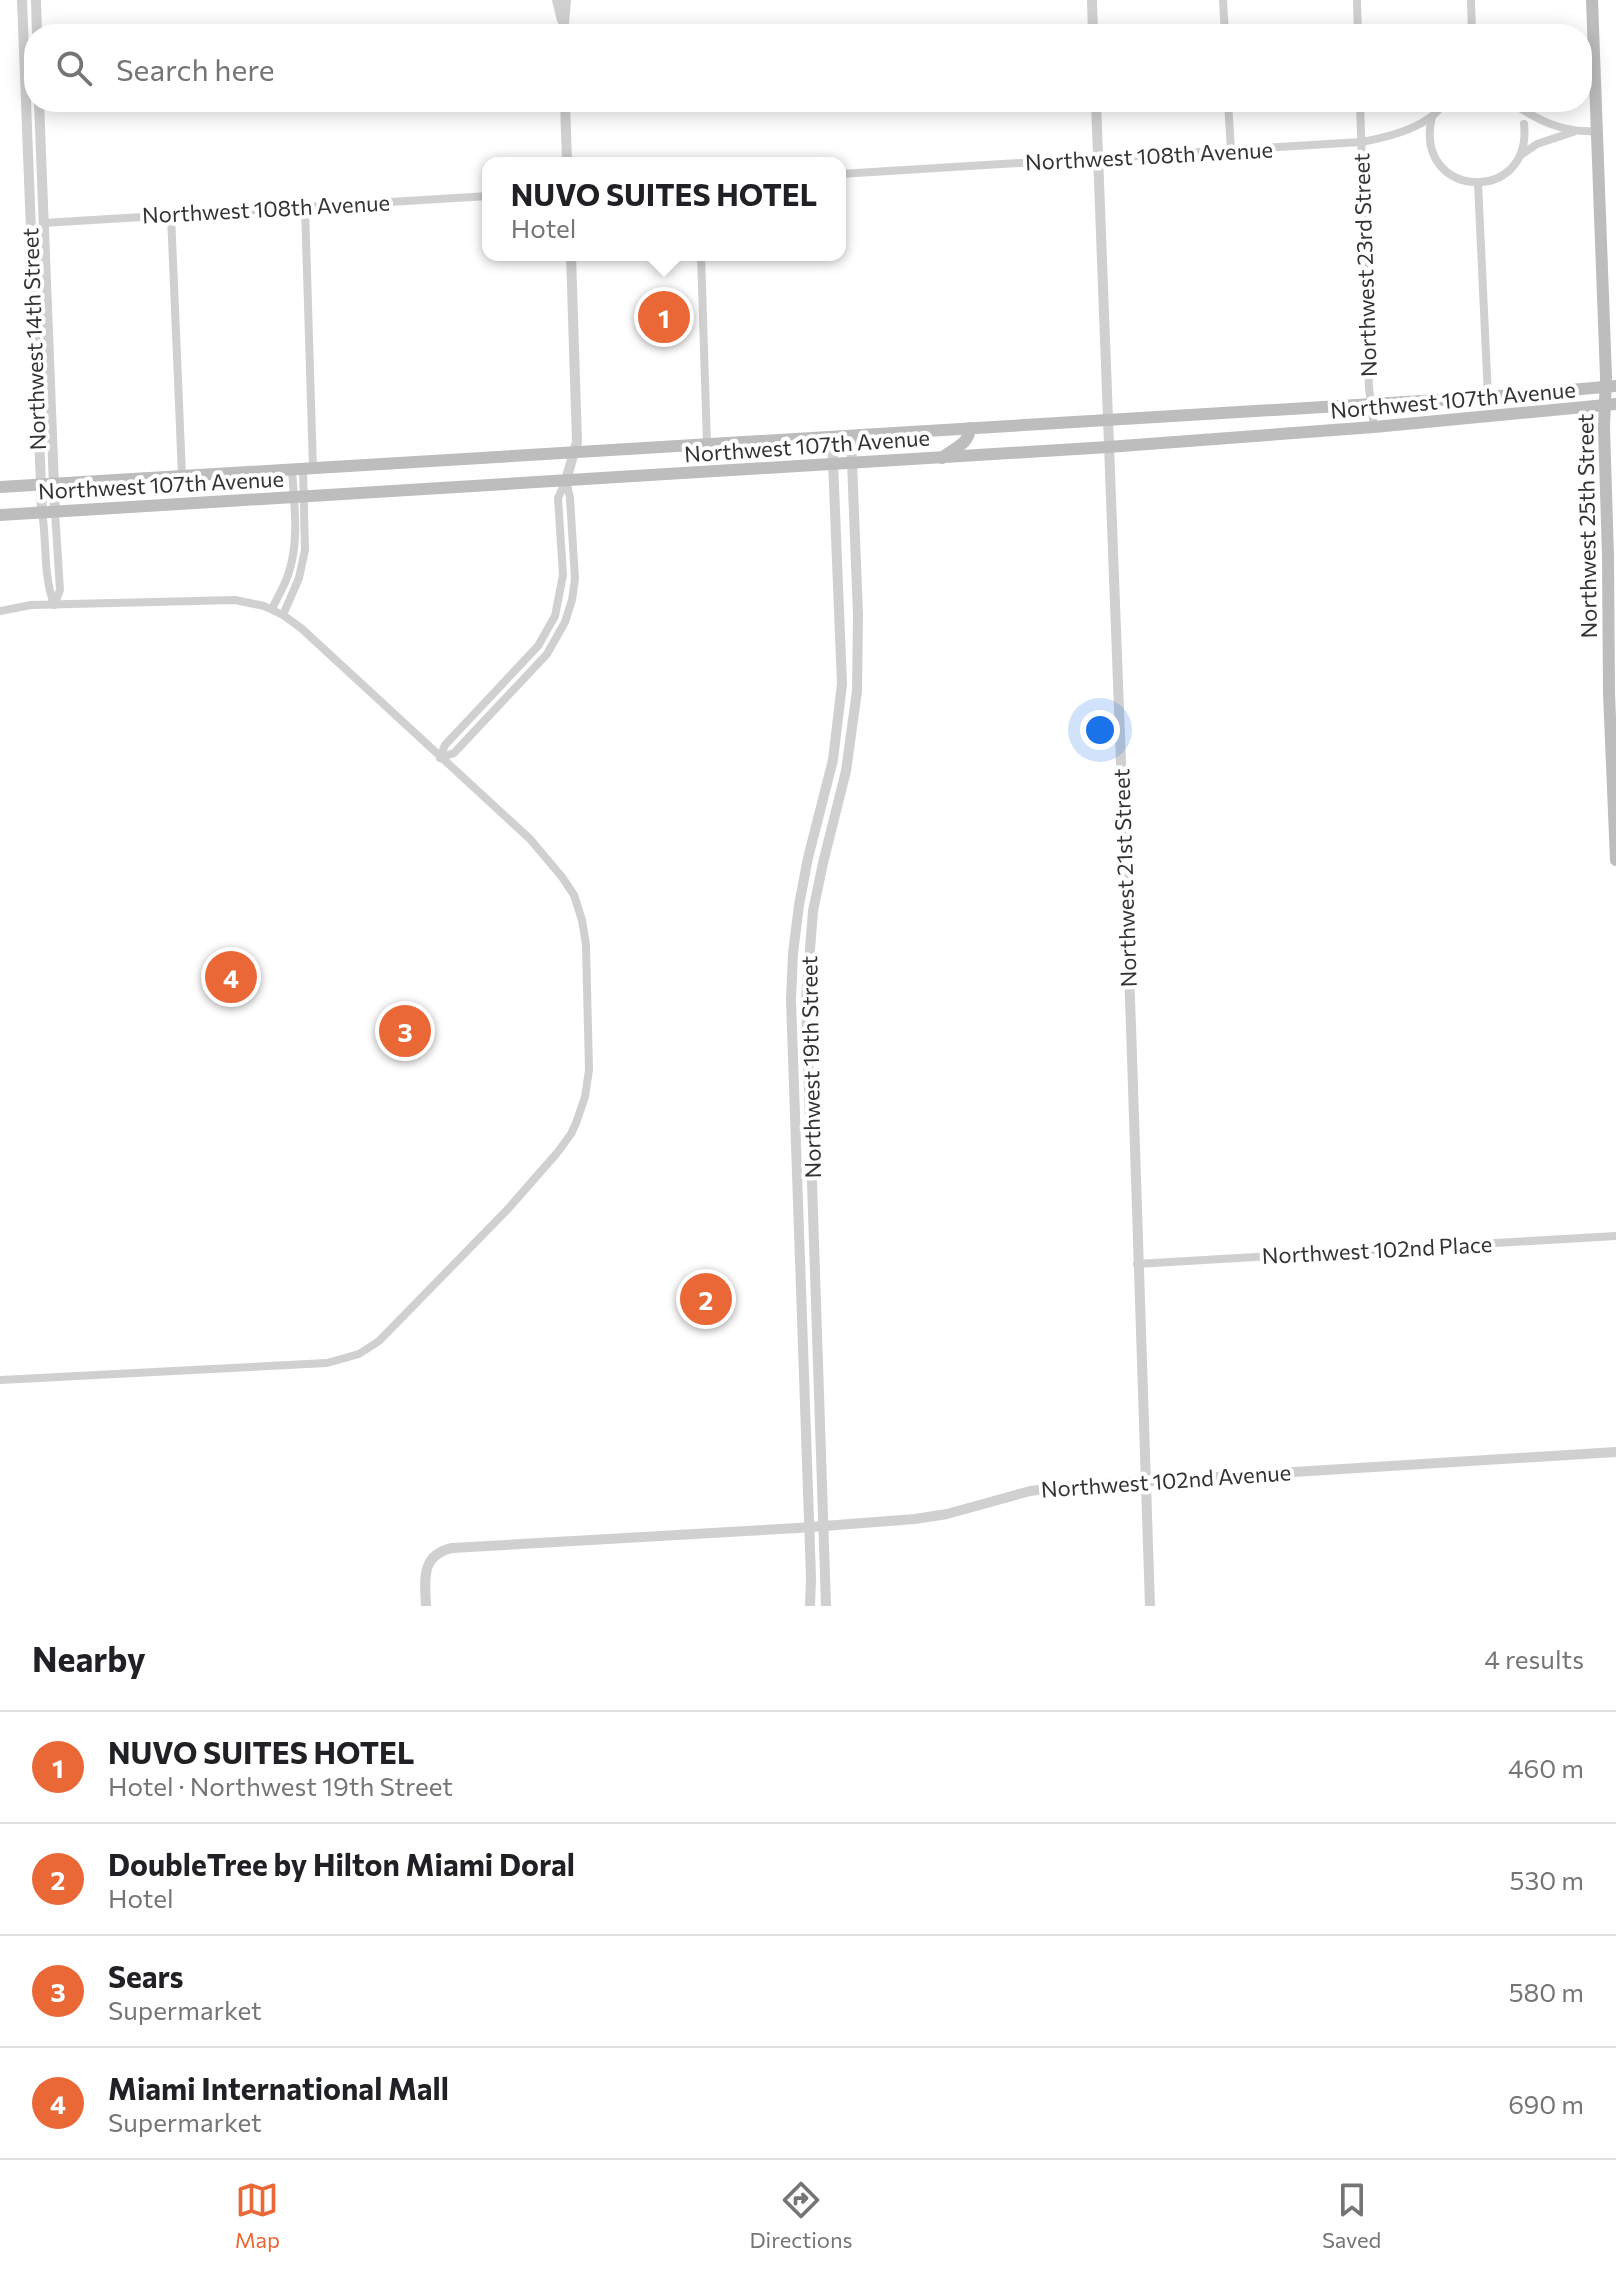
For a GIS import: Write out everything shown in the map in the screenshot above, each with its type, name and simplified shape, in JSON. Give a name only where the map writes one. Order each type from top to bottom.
[{"type":"main road","name":"Northwest 25th Street","points":[[1592,0],[1611,387],[1609,693],[1616,860]]},
{"type":"main road","name":"Northwest 107th Avenue","points":[[0,487],[1611,387]]},
{"type":"main road","name":"Northwest 107th Avenue","points":[[0,515],[1108,447],[1610,405]]},
{"type":"main road","points":[[942,458],[965,442],[970,428]]},
{"type":"street","name":"Northwest 14th Street","points":[[22,0],[24,56]]},
{"type":"street","points":[[36,0],[37,24]]},
{"type":"street","points":[[557,0],[562,22]]},
{"type":"street","points":[[562,22],[566,0]]},
{"type":"street","points":[[1092,0],[1093,24]]},
{"type":"street","points":[[1223,0],[1224,24]]},
{"type":"street","points":[[1357,0],[1358,24]]},
{"type":"street","points":[[1471,0],[1472,24]]},
{"type":"street","name":"Northwest 14th Street","points":[[26,112],[39,485],[48,512],[60,590],[54,605]]},
{"type":"street","name":"Northwest 14th Street","points":[[39,112],[53,484],[48,512]]},
{"type":"street","points":[[565,112],[567,157]]},
{"type":"street","name":"Northwest 21st Street","points":[[1096,112],[1150,1606]]},
{"type":"street","points":[[1229,112],[1231,151]]},
{"type":"street","name":"Northwest 23rd Street","points":[[1360,112],[1367,343],[1374,427]]},
{"type":"street","name":"Northwest 108th Avenue","points":[[846,174],[1361,142],[1407,130],[1437,112]]},
{"type":"street","points":[[1528,112],[1573,132]]},
{"type":"street","points":[[1432,117],[1429,137],[1435,158],[1448,174],[1478,183],[1498,178],[1515,165],[1525,135],[1524,124]]},
{"type":"street","points":[[1520,156],[1537,144],[1573,132],[1597,131]]},
{"type":"street","points":[[1478,183],[1488,397]]},
{"type":"street","name":"Northwest 108th Avenue","points":[[44,223],[482,196]]},
{"type":"street","points":[[272,609],[286,580],[294,553],[303,468],[305,207]]},
{"type":"street","points":[[171,215],[182,475]]},
{"type":"street","points":[[30,223],[44,223]]},
{"type":"street","points":[[440,758],[454,753],[553,646],[572,600],[575,579],[566,480],[577,442],[571,261]]},
{"type":"street","points":[[701,261],[707,444]]},
{"type":"street","points":[[34,339],[48,338]]},
{"type":"street","name":"Northwest 19th Street","points":[[826,1606],[806,1000],[813,911],[846,771],[857,691],[858,615],[851,436]]},
{"type":"street","name":"Northwest 19th Street","points":[[810,1606],[791,1000],[799,905],[833,760],[842,684],[832,437]]},
{"type":"street","points":[[283,615],[303,563],[306,539],[299,497]]},
{"type":"street","points":[[0,611],[25,606],[229,600],[272,609],[319,643],[530,839],[574,895],[586,945],[589,1070],[585,1097],[571,1134],[507,1210],[427,1294],[379,1341],[359,1354],[327,1363],[0,1380]]},
{"type":"street","name":"Northwest 102nd Place","points":[[1137,1264],[1616,1236]]},
{"type":"street","name":"Northwest 102nd Avenue","points":[[426,1606],[427,1566],[442,1551],[457,1548],[915,1519],[947,1514],[1030,1491],[1616,1452]]},
{"type":"place","name":"NUVO SUITES HOTEL","points":[[664,317]]},
{"type":"place","name":"Miami International Mall","points":[[231,977]]},
{"type":"place","name":"Sears","points":[[405,1031]]},
{"type":"place","name":"DoubleTree by Hilton Miami Doral","points":[[706,1299]]}]
